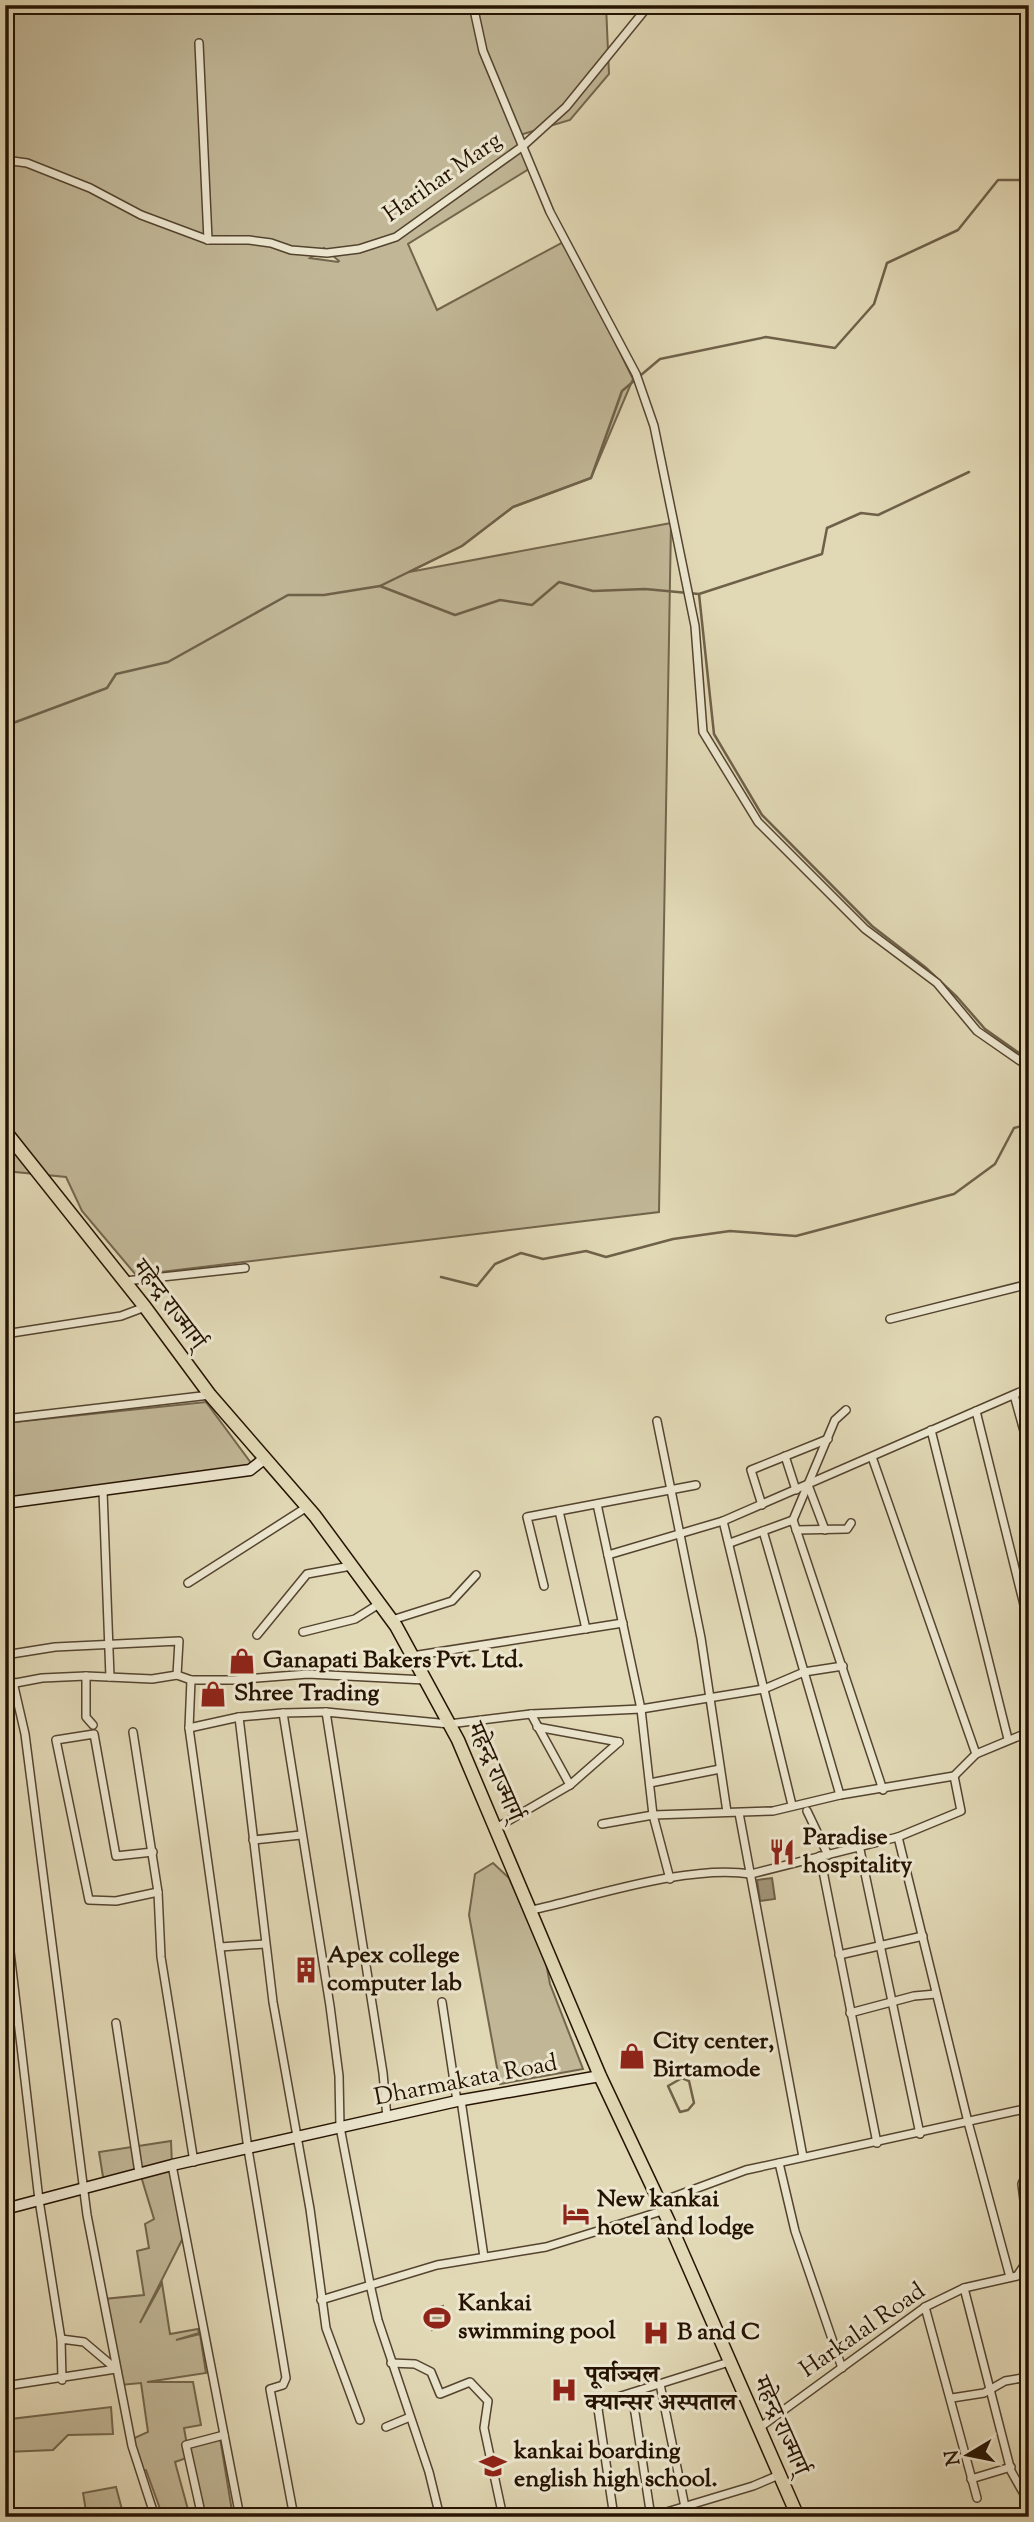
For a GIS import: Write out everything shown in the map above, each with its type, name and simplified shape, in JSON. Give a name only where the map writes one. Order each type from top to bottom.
[{"type":"highway","name":"महेन्द्र राज्मार्ग्","points":[[5,1131],[125,1281],[210,1395],[307,1507],[392,1620],[449,1724],[532,1910],[600,2076],[798,2517]]},
{"type":"street","points":[[473,5],[483,51],[550,212],[636,374],[654,426],[695,626],[704,732],[758,822],[865,929],[936,983],[977,1031],[1029,1067]]},
{"type":"street","name":"Harihar Marg","points":[[5,160],[27,163],[90,188],[141,215],[208,240],[249,240],[271,243],[291,250],[327,253],[359,249],[396,237],[523,146],[574,98],[649,5]]},
{"type":"street","points":[[199,43],[201,120],[210,214],[208,240]]},
{"type":"street","points":[[125,1281],[245,1268]]},
{"type":"street","points":[[890,1319],[1029,1284]]},
{"type":"street","points":[[5,1335],[121,1316],[145,1307]]},
{"type":"street","points":[[608,1555],[723,1521],[1029,1388]]},
{"type":"street","points":[[5,1419],[210,1395]]},
{"type":"street","points":[[1014,1395],[1029,1449]]},
{"type":"street","points":[[846,1409],[835,1419],[793,1520],[883,1790]]},
{"type":"street","points":[[976,1411],[1029,1625]]},
{"type":"street","points":[[657,1421],[701,1638],[727,1812]]},
{"type":"street","points":[[931,1430],[1008,1739]]},
{"type":"street","points":[[762,1505],[751,1470],[828,1439]]},
{"type":"street","points":[[785,1456],[796,1490]]},
{"type":"street","points":[[872,1457],[976,1754]]},
{"type":"street","points":[[5,1503],[250,1470],[264,1460]]},
{"type":"street","points":[[544,1586],[527,1517],[696,1485]]},
{"type":"street","points":[[808,1485],[825,1530]]},
{"type":"street","points":[[103,1491],[110,1677]]},
{"type":"street","points":[[597,1504],[641,1709],[653,1815],[670,1879]]},
{"type":"street","points":[[188,1583],[307,1507]]},
{"type":"street","points":[[559,1511],[586,1629]]},
{"type":"street","points":[[730,1543],[793,1520]]},
{"type":"street","points":[[723,1521],[792,1805]]},
{"type":"street","points":[[796,1530],[847,1529],[851,1523]]},
{"type":"street","points":[[763,1531],[840,1795]]},
{"type":"street","points":[[257,1635],[307,1574],[351,1566]]},
{"type":"street","points":[[392,1620],[452,1601],[476,1575]]},
{"type":"street","points":[[303,1632],[355,1619],[379,1604]]},
{"type":"street","points":[[412,1656],[624,1623]]},
{"type":"street","points":[[5,1655],[38,1648],[109,1643],[146,1645],[179,1641],[177,1675]]},
{"type":"street","points":[[188,1728],[239,1717],[283,1713],[326,1712],[449,1724],[531,1714],[641,1709],[764,1689],[804,1672],[843,1665]]},
{"type":"street","points":[[155,2517],[132,2446],[83,2188],[26,1734],[9,1684],[86,1676],[177,1675],[191,1680],[233,1681],[308,1674],[425,1680]]},
{"type":"street","points":[[86,1676],[86,1717],[93,1725]]},
{"type":"street","points":[[191,1680],[188,1728],[248,2149],[286,2378],[283,2385],[270,2389],[294,2517]]},
{"type":"street","points":[[326,1712],[383,2074],[387,2118]]},
{"type":"street","points":[[283,1713],[330,2006],[339,2076],[340,2127],[370,2284],[391,2363],[429,2472],[440,2517]]},
{"type":"street","points":[[531,1714],[570,1785]]},
{"type":"street","points":[[239,1717],[265,1944],[310,2209],[321,2300],[326,2328],[360,2420]]},
{"type":"street","points":[[496,1828],[570,1785],[619,1742],[537,1727]]},
{"type":"street","points":[[133,1732],[153,1852],[162,1956],[194,2162]]},
{"type":"street","points":[[602,1824],[653,1815],[773,1811],[840,1795],[883,1790],[954,1776],[976,1754],[1029,1732]]},
{"type":"street","points":[[153,1852],[120,1857],[113,1851],[94,1734],[56,1740],[89,1900],[116,1901],[158,1892]]},
{"type":"street","points":[[650,1783],[720,1769]]},
{"type":"street","points":[[532,1910],[670,1879],[728,1870],[751,1874],[898,1837],[961,1811],[954,1776]]},
{"type":"street","points":[[807,1811],[824,1855],[839,1955],[877,2143]]},
{"type":"street","points":[[739,1813],[803,2157]]},
{"type":"street","points":[[253,1840],[301,1835]]},
{"type":"street","points":[[898,1837],[968,2122],[1013,2277]]},
{"type":"street","points":[[859,1845],[920,2134]]},
{"type":"street","points":[[5,1909],[39,2200],[61,2339],[62,2380]]},
{"type":"street","points":[[839,1955],[923,1936]]},
{"type":"street","points":[[220,1947],[265,1944]]},
{"type":"street","points":[[850,2013],[914,1996],[936,1994]]},
{"type":"street","points":[[442,2002],[484,2257]]},
{"type":"street","points":[[116,2023],[139,2174]]},
{"type":"street","name":"Dharmakata Road","points":[[5,2209],[172,2165],[340,2127],[459,2101],[600,2076]]},
{"type":"street","points":[[321,2300],[370,2284],[484,2257],[546,2247],[660,2207],[714,2180],[803,2157],[920,2134],[1029,2108]]},
{"type":"street","points":[[779,2163],[795,2231],[842,2368]]},
{"type":"street","points":[[172,2165],[240,2517]]},
{"type":"street","points":[[1029,2168],[1022,2184],[1029,2241]]},
{"type":"street","points":[[1013,2277],[1029,2258]]},
{"type":"street","name":"Harkalal Road","points":[[758,2429],[925,2307],[964,2288],[1029,2275]]},
{"type":"street","points":[[964,2288],[1011,2467],[1029,2503]]},
{"type":"street","points":[[925,2307],[952,2398],[976,2498]]},
{"type":"street","points":[[61,2339],[84,2342],[116,2369]]},
{"type":"street","points":[[614,2517],[598,2409],[602,2402],[729,2362]]},
{"type":"street","points":[[391,2363],[415,2364],[431,2372],[440,2394],[470,2382],[488,2401],[484,2428],[503,2517]]},
{"type":"street","points":[[5,2386],[62,2380],[116,2369]]},
{"type":"street","points":[[952,2398],[1022,2378]]},
{"type":"street","points":[[660,2384],[685,2507]]},
{"type":"street","points":[[632,2393],[651,2517],[779,2474]]},
{"type":"street","points":[[386,2427],[410,2417]]},
{"type":"street","points":[[202,2517],[186,2445],[224,2435]]},
{"type":"street","points":[[971,2479],[1011,2467]]},
{"type":"street","points":[[5,2507],[9,2517]]},
{"type":"shaded area","points":[[5,5],[77,5],[98,9],[99,5],[606,5],[609,74],[570,120],[520,135],[532,167],[408,244],[437,310],[565,241],[633,379],[591,478],[513,507],[462,546],[409,572],[671,523],[659,1212],[136,1275],[82,1211],[66,1177],[5,1171]],"holes":[[[324,248],[338,262],[310,258]]]},
{"type":"shaded area","points":[[206,1402],[254,1467],[5,1501],[5,1423]]},
{"type":"shaded area","points":[[493,1863],[509,1878],[545,1958],[550,1984],[583,2069],[500,2084],[469,1915],[475,1874]]},
{"type":"shaded area","points":[[772,1878],[775,1899],[760,1901],[757,1880]]},
{"type":"shaded area","points":[[171,2141],[172,2165],[185,2234],[140,2323],[162,2283],[170,2334],[198,2329],[199,2333],[176,2340],[200,2334],[206,2373],[147,2382],[193,2382],[201,2425],[184,2428],[187,2445],[220,2438],[233,2517],[202,2517],[189,2457],[175,2462],[190,2517],[163,2517],[146,2470],[140,2471],[132,2439],[148,2432],[141,2383],[120,2385],[104,2299],[144,2295],[137,2251],[149,2248],[145,2224],[154,2219],[140,2173],[104,2183],[99,2152]]},
{"type":"shaded area","name":"Kankai swimming pool","points":[[443,2306],[447,2327],[432,2330],[428,2309]]},
{"type":"shaded area","points":[[111,2407],[113,2434],[68,2435],[53,2450],[7,2452],[11,2419]]},
{"type":"shaded area","points":[[116,2487],[124,2517],[87,2517],[83,2493]]},
{"type":"waterway","points":[[380,586],[462,546],[513,507],[591,478],[622,391],[660,359],[766,337],[835,348],[874,304],[887,263],[958,230],[998,180],[1029,180]]},
{"type":"waterway","points":[[5,726],[107,688],[116,674],[168,662],[288,595],[324,595],[380,586],[455,615],[500,600],[532,605],[559,582],[593,591],[645,589],[699,594],[822,554],[827,528],[861,513],[878,515],[969,472]]},
{"type":"waterway","points":[[699,594],[714,734],[762,815],[872,926],[925,967],[957,997],[985,1029],[1029,1060]]},
{"type":"waterway","points":[[441,1277],[477,1286],[495,1264],[521,1253],[543,1259],[586,1251],[606,1257],[673,1239],[730,1231],[796,1236],[954,1194],[995,1164],[1014,1128],[1029,1124]]},
{"type":"waterway","points":[[682,2078],[689,2081],[694,2103],[688,2110],[680,2112],[668,2086],[682,2078]]},
{"type":"place","name":"Ganapati Bakers Pvt. Ltd.","points":[[242,1661]]},
{"type":"place","name":"Shree Trading","points":[[213,1694]]},
{"type":"place","name":"Paradise hospitality","points":[[782,1852]]},
{"type":"place","name":"Apex college computer lab","points":[[306,1970]]},
{"type":"place","name":"City center, Birtamode","points":[[632,2056]]},
{"type":"place","name":"New kankai hotel and lodge","points":[[576,2214]]},
{"type":"place","name":"Kankai swimming pool","points":[[437,2318]]},
{"type":"place","name":"B and C","points":[[656,2333]]},
{"type":"place","name":"पूर्वाञ्चल क्यान्सर अस्पताल","points":[[564,2390]]},
{"type":"place","name":"kankai boarding english high school.","points":[[493,2466]]}]
